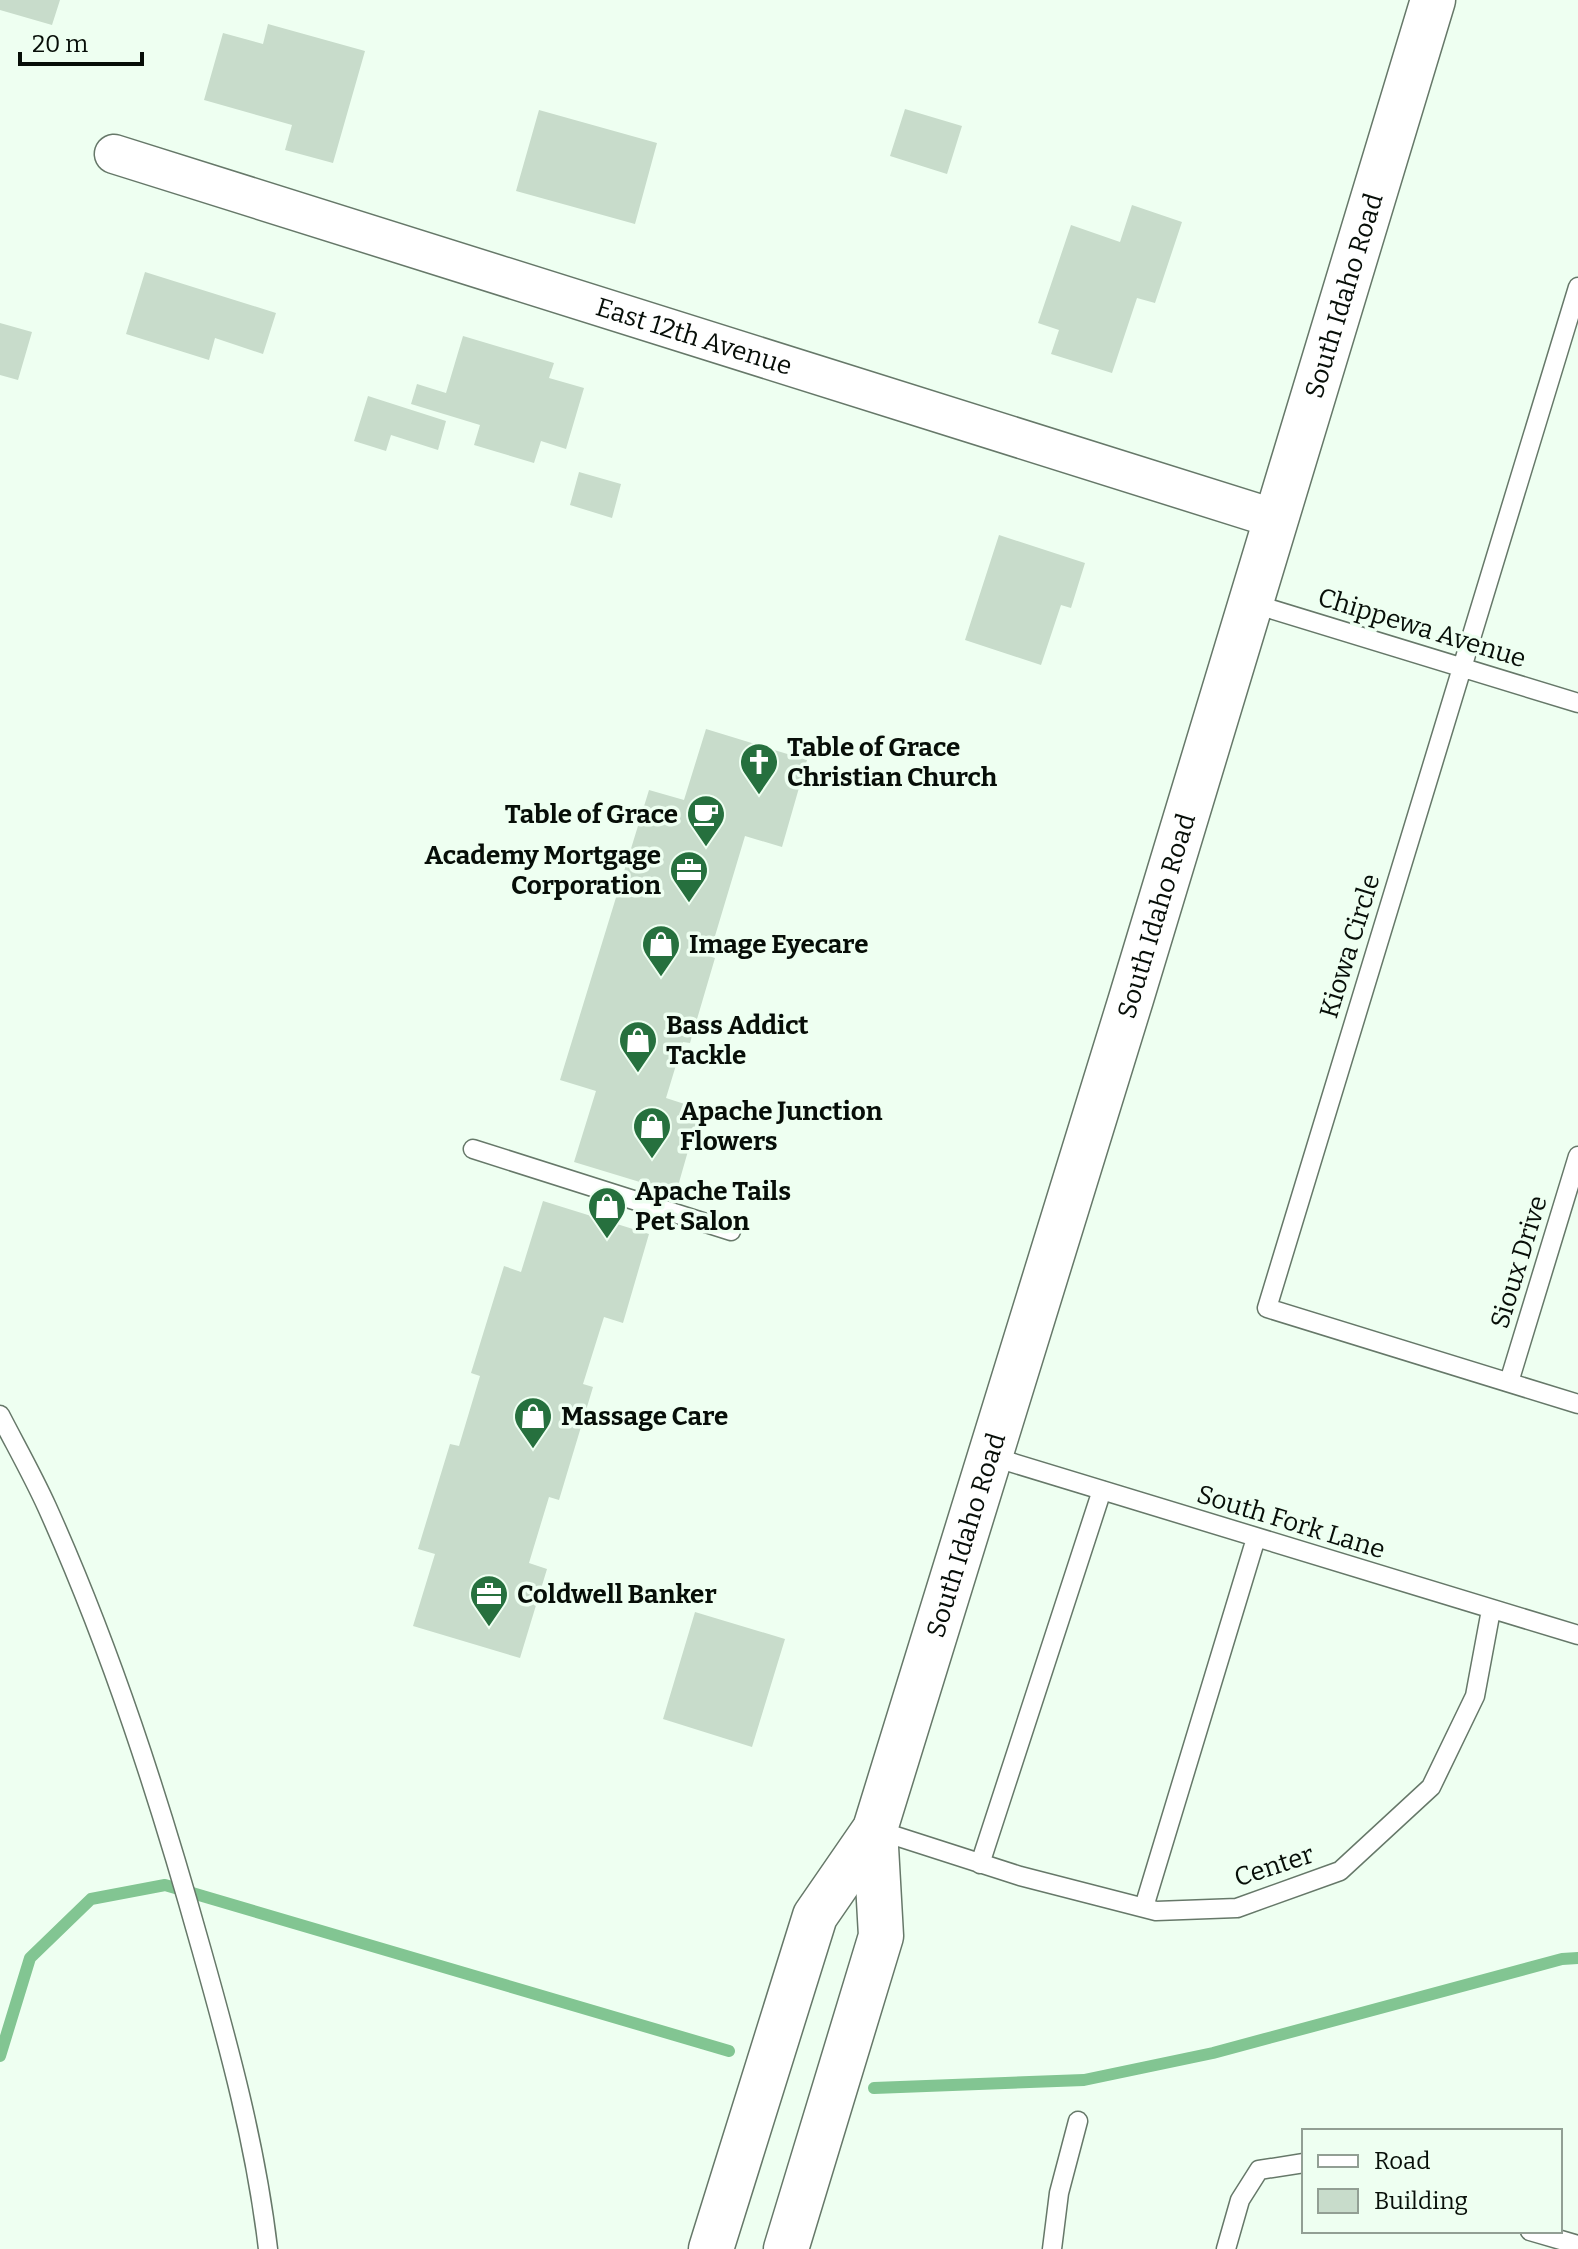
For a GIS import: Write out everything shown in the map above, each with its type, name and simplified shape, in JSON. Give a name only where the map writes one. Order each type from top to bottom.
[{"type":"main road","name":"South Idaho Road","points":[[711,2249],[815,1916],[875,1829],[1433,0]]},
{"type":"main road","name":"South Idaho Road","points":[[786,2249],[881,1936],[875,1829]]},
{"type":"street","name":"East 12th Avenue","points":[[114,154],[1276,519]]},
{"type":"lane","name":"Kiowa Circle","points":[[1578,287],[1267,1308],[1578,1404]]},
{"type":"lane","name":"Chippewa Avenue","points":[[1251,603],[1578,703]]},
{"type":"lane","points":[[473,1149],[731,1231]]},
{"type":"lane","name":"Sioux Drive","points":[[1509,1382],[1578,1156]]},
{"type":"lane","points":[[0,1415],[46,1506],[73,1571],[125,1703],[171,1841],[227,2036],[261,2186],[268,2249]]},
{"type":"lane","name":"South Fork Lane","points":[[990,1456],[1578,1635]]},
{"type":"lane","points":[[980,1864],[1102,1490]]},
{"type":"lane","points":[[1144,1907],[1256,1538]]},
{"type":"lane","name":"Center","points":[[875,1829],[980,1864],[1156,1911],[1237,1908],[1340,1871],[1431,1787],[1475,1696],[1491,1610]]},
{"type":"lane","points":[[1052,2249],[1059,2193],[1078,2121]]},
{"type":"lane","points":[[1226,2249],[1240,2200],[1259,2170],[1302,2163]]},
{"type":"lane","points":[[1537,2233],[1578,2245]]},
{"type":"building","points":[[0,0],[60,0],[52,25],[0,10]]},
{"type":"building","points":[[268,24],[365,51],[333,163],[285,150],[292,125],[204,100],[223,33],[263,44]]},
{"type":"building","points":[[905,109],[962,126],[947,174],[890,156]]},
{"type":"building","points":[[539,110],[657,143],[635,224],[516,191]]},
{"type":"building","points":[[1132,205],[1182,222],[1155,303],[1137,298],[1112,373],[1051,354],[1059,330],[1038,323],[1071,225],[1120,242]]},
{"type":"building","points":[[145,272],[276,313],[263,354],[215,338],[209,360],[126,334]]},
{"type":"building","points":[[0,323],[32,332],[18,380],[0,375]]},
{"type":"building","points":[[463,336],[554,363],[549,378],[584,388],[566,449],[541,441],[534,463],[474,445],[480,425],[411,404],[417,384],[446,393]]},
{"type":"building","points":[[368,396],[446,421],[438,450],[391,435],[386,451],[354,441]]},
{"type":"building","points":[[579,472],[621,484],[612,518],[570,505]]},
{"type":"building","points":[[999,535],[1085,563],[1071,608],[1061,605],[1041,665],[965,640]]},
{"type":"building","points":[[706,729],[807,760],[782,847],[745,836],[709,956],[715,958],[690,1043],[683,1042],[666,1098],[700,1109],[676,1193],[574,1162],[596,1091],[560,1080],[649,790],[684,800]]},
{"type":"building","points":[[543,1201],[649,1234],[623,1323],[604,1317],[583,1384],[593,1387],[559,1500],[549,1497],[529,1563],[547,1569],[520,1658],[413,1626],[435,1554],[418,1549],[450,1444],[459,1446],[480,1376],[471,1373],[504,1266],[521,1272]]},
{"type":"building","points":[[695,1612],[785,1639],[752,1747],[663,1719]]},
{"type":"waterway","points":[[0,2056],[30,1958],[91,1899],[165,1885],[729,2051]]},
{"type":"waterway","points":[[874,2088],[1084,2080],[1213,2053],[1562,1959],[1578,1958]]},
{"type":"place","name":"Table of Grace Christian Church","points":[[759,796]]},
{"type":"place","name":"Table of Grace","points":[[706,848]]},
{"type":"place","name":"Academy Mortgage Corporation","points":[[689,904]]},
{"type":"place","name":"Image Eyecare","points":[[661,978]]},
{"type":"place","name":"Bass Addict Tackle","points":[[638,1074]]},
{"type":"place","name":"Apache Junction Flowers","points":[[652,1160]]},
{"type":"place","name":"Apache Tails Pet Salon","points":[[607,1240]]},
{"type":"place","name":"Massage Care","points":[[533,1450]]},
{"type":"place","name":"Coldwell Banker","points":[[489,1628]]}]
